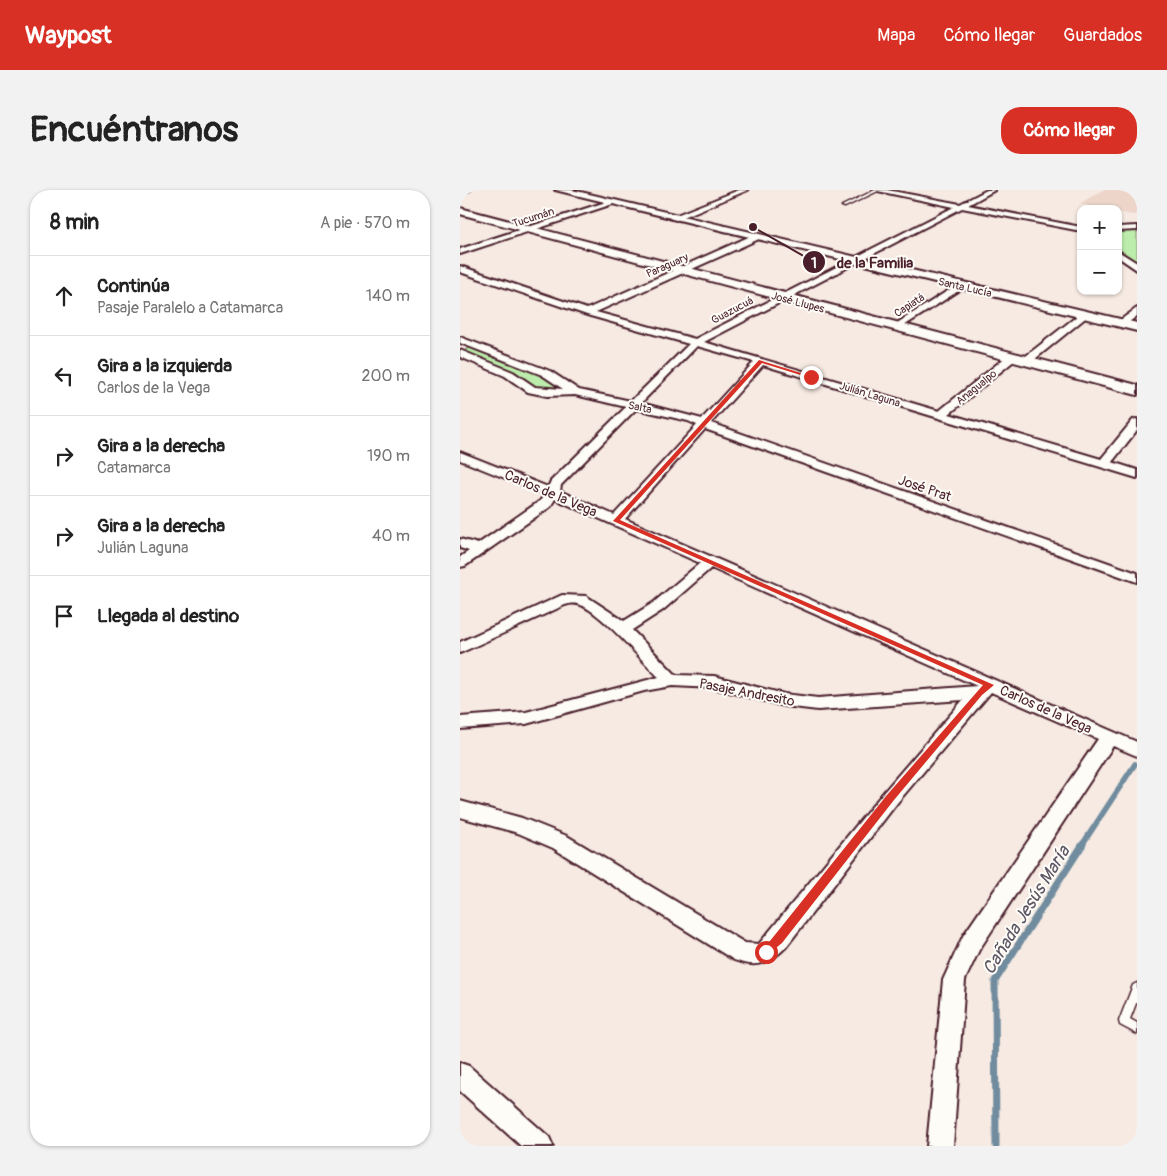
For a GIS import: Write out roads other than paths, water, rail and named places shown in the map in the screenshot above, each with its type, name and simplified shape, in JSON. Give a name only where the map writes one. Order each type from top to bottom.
[{"type":"street","points":[[460,192],[465,190]]},
{"type":"street","name":"Santa Lucía","points":[[560,190],[1137,327]]},
{"type":"street","points":[[673,218],[745,190]]},
{"type":"street","points":[[877,190],[1077,228]]},
{"type":"street","name":"Guazucuá","points":[[460,563],[478,549],[493,542],[545,504],[553,493],[555,484],[695,343],[992,190]]},
{"type":"street","name":"Tucumán","points":[[460,252],[612,203]]},
{"type":"street","name":"José Llupes","points":[[460,210],[682,271],[1137,390]]},
{"type":"street","points":[[1122,229],[1137,228]]},
{"type":"street","name":"Paraguary","points":[[587,312],[756,238]]},
{"type":"street","points":[[1122,256],[1137,267]]},
{"type":"street","name":"Julián Laguna","points":[[460,269],[587,312],[761,361],[1137,474]]},
{"type":"street","name":"Capiatá","points":[[896,327],[960,286]]},
{"type":"street","points":[[1122,323],[1137,311]]},
{"type":"street","points":[[1026,361],[1084,315]]},
{"type":"street","name":"Salta","points":[[461,342],[546,372],[574,392]]},
{"type":"street","name":"Salta","points":[[460,354],[509,374],[532,390],[547,393],[574,392],[692,418],[705,424]]},
{"type":"street","name":"Anagualpo","points":[[940,416],[1011,358]]},
{"type":"street","points":[[616,521],[705,424],[747,373],[761,361]]},
{"type":"street","points":[[1104,464],[1137,422]]},
{"type":"street","name":"José Prat","points":[[705,424],[718,431],[1137,578]]},
{"type":"street","name":"Carlos de la Vega","points":[[460,456],[553,493],[709,562],[984,689],[1137,749]]},
{"type":"street","points":[[460,543],[478,549]]},
{"type":"street","points":[[623,628],[644,618],[665,603],[709,562]]},
{"type":"street","points":[[460,648],[562,600],[581,599],[623,628],[634,643],[672,680]]},
{"type":"street","name":"Pasaje Andresito","points":[[460,723],[526,718],[644,685],[672,680],[714,682],[784,700],[818,704],[984,689]]},
{"type":"street","points":[[460,808],[522,826],[560,842],[742,953],[760,954],[766,952],[778,940],[890,798],[984,689]]},
{"type":"street","points":[[940,1146],[954,980],[971,943],[1109,737]]},
{"type":"street","points":[[460,1075],[540,1146]]},
{"type":"lane","points":[[844,206],[877,190]]},
{"type":"lane","points":[[1137,988],[1124,1021],[1137,1029]]},
{"type":"waterway","name":"Cañada Jesús María","points":[[1082,845],[1135,764]]},
{"type":"waterway","name":"Cañada Jesús María","points":[[996,1146],[995,981],[1083,844]]},
{"type":"place","name":"de la Familia","points":[[753,227]]}]
